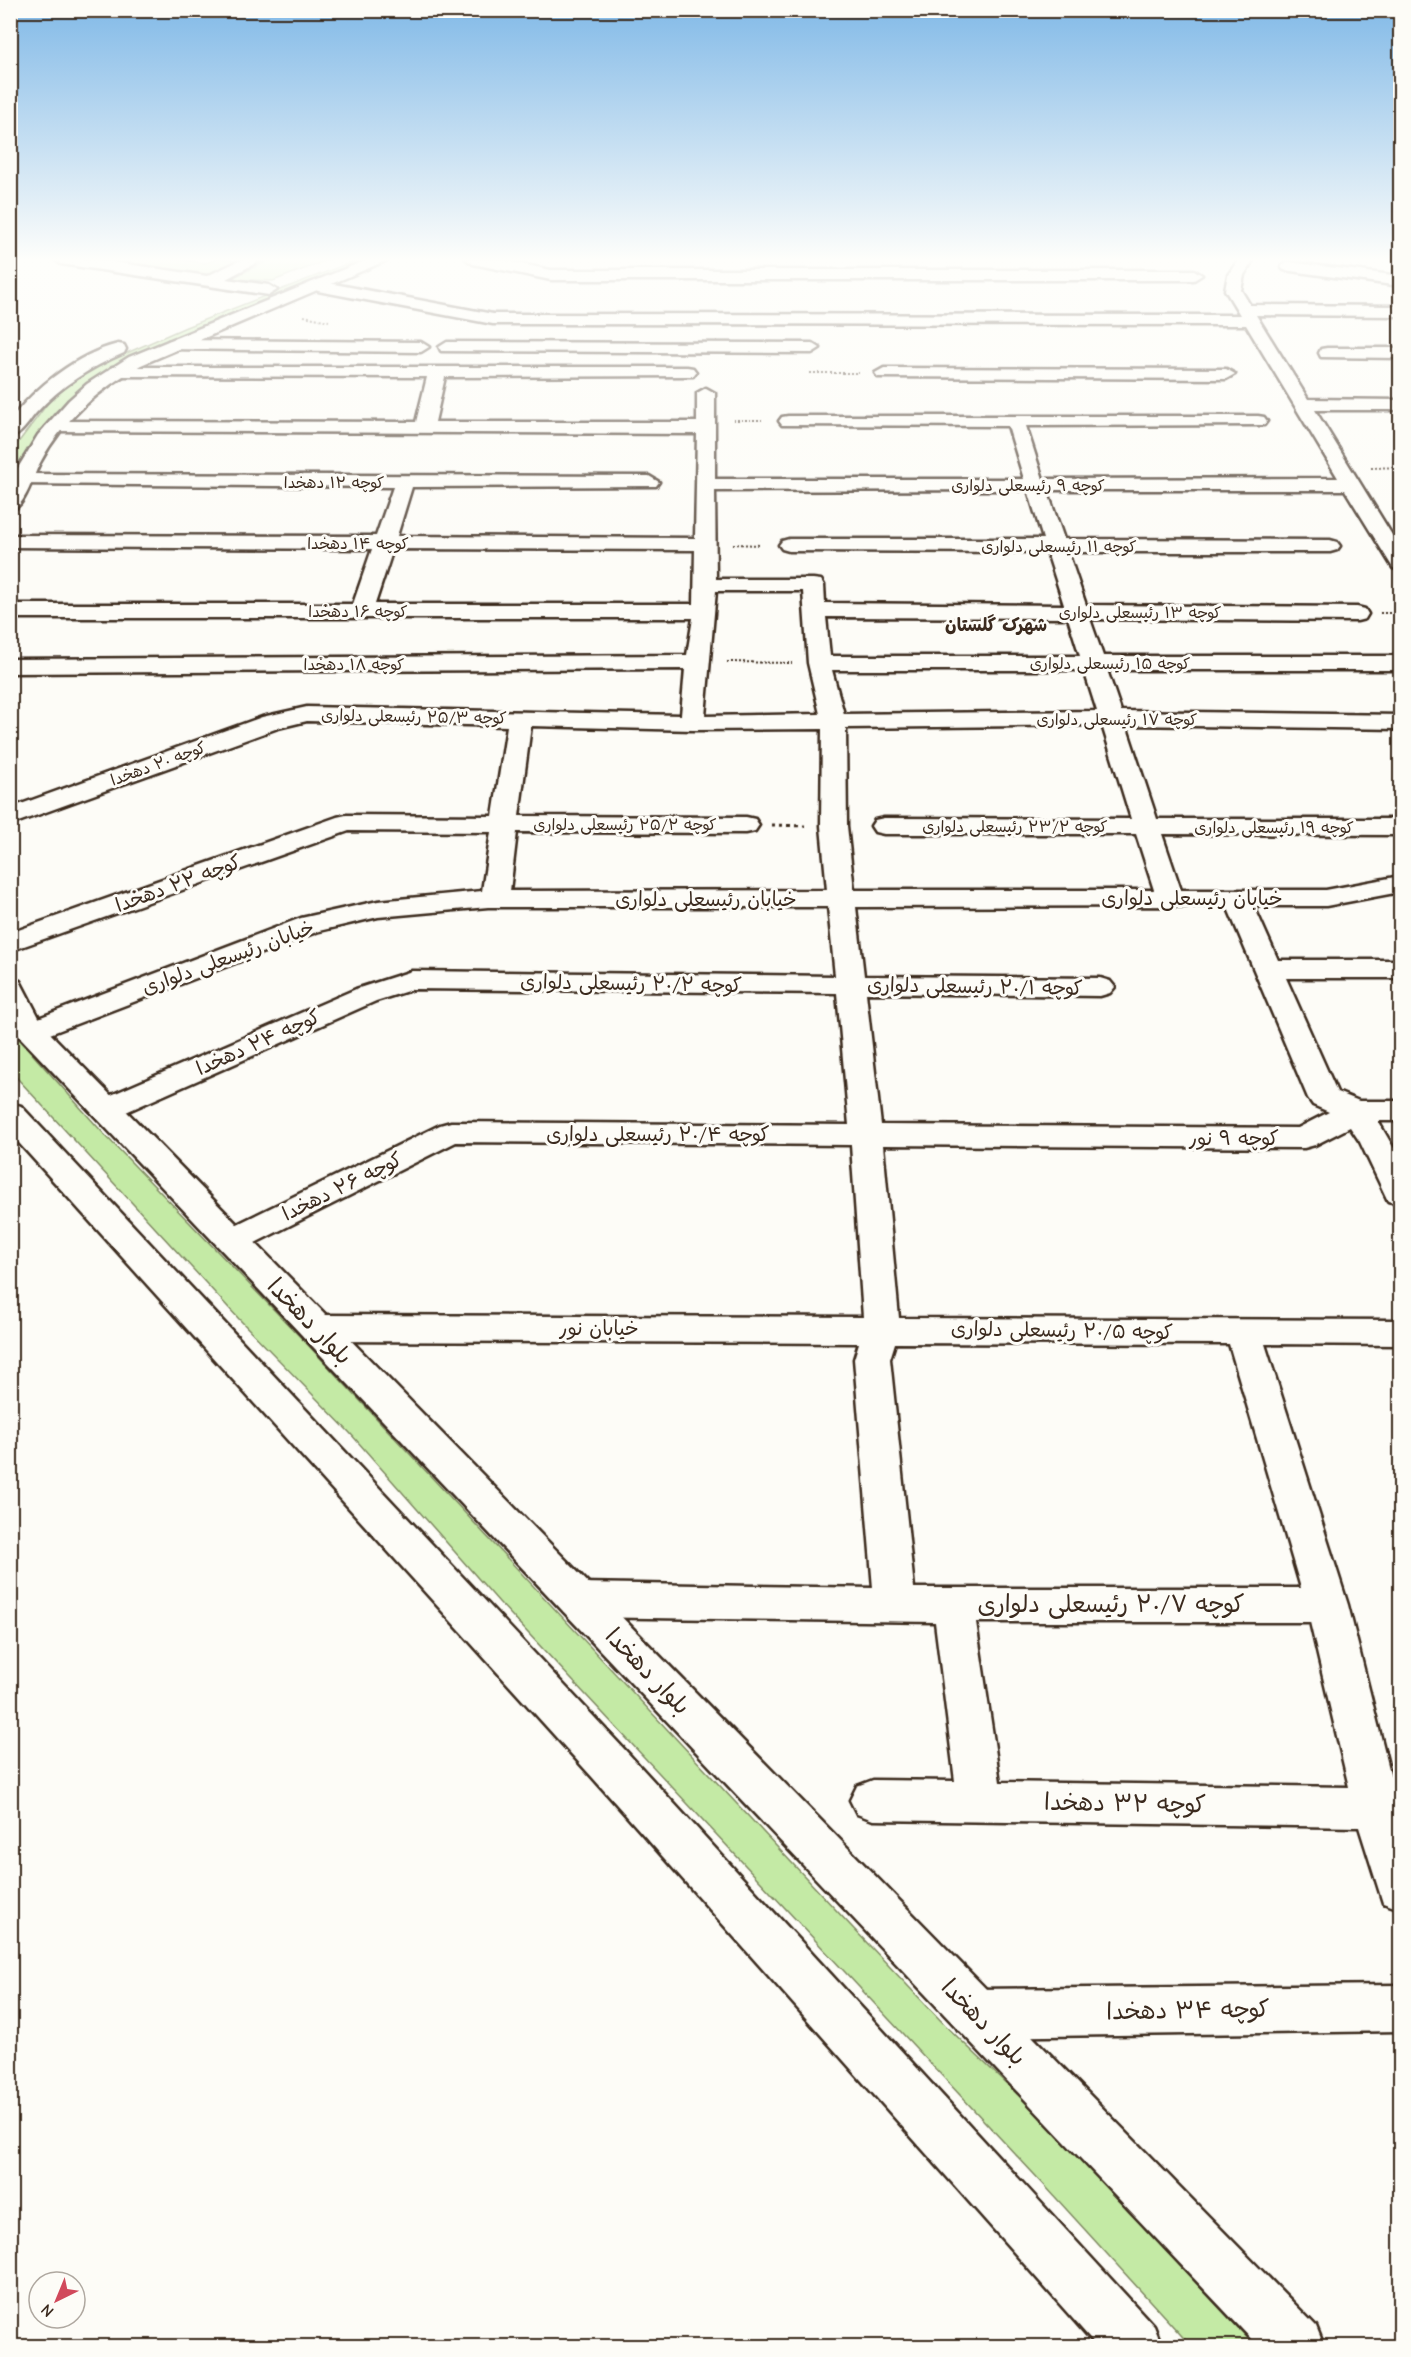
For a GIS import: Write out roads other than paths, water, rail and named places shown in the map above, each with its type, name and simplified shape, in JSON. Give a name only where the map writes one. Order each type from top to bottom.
[{"type":"street","points":[[10,433],[44,394],[82,369]]},
{"type":"street","points":[[10,505],[20,480],[54,427],[78,398],[122,369]]},
{"type":"street","points":[[817,369],[818,373]]},
{"type":"street","points":[[1052,369],[1054,374]]},
{"type":"street","points":[[1280,369],[1352,484],[1393,539],[1401,564]]},
{"type":"street","points":[[118,371],[687,372]]},
{"type":"street","points":[[424,428],[437,372]]},
{"type":"street","points":[[884,373],[1226,374]]},
{"type":"street","points":[[693,723],[697,662],[705,611],[706,393]]},
{"type":"street","points":[[1302,404],[1401,405]]},
{"type":"street","points":[[788,421],[1258,421]]},
{"type":"street","points":[[1015,421],[1170,898]]},
{"type":"street","points":[[54,427],[424,428],[705,424]]},
{"type":"street","name":"کوچه ۱۲ دهخدا","points":[[20,480],[648,482]]},
{"type":"street","points":[[362,611],[404,482]]},
{"type":"street","name":"کوچه ۹ رئیسعلی دلواری","points":[[705,485],[1352,484]]},
{"type":"street","name":"کوچه ۱۴ دهخدا","points":[[10,541],[705,544]]},
{"type":"street","name":"کوچه ۱۱ رئیسعلی دلواری","points":[[789,545],[1330,546]]},
{"type":"street","points":[[705,585],[813,585],[819,663],[834,721],[834,826],[839,898],[866,1136],[882,1328],[872,1359],[895,1603]]},
{"type":"street","name":"کوچه ۱۳ رئیسعلی دلواری","points":[[815,610],[1357,614]]},
{"type":"street","name":"کوچه ۱۶ دهخدا","points":[[10,611],[705,611]]},
{"type":"street","name":"کوچه ۱۸ دهخدا","points":[[10,666],[697,662]]},
{"type":"street","name":"کوچه ۱۵ رئیسعلی دلواری","points":[[819,663],[1401,663]]},
{"type":"street","name":"کوچه ۲۵/۳ رئیسعلی دلواری","points":[[308,714],[693,723]]},
{"type":"street","name":"کوچه ۲۰ دهخدا","points":[[10,817],[271,722],[308,714]]},
{"type":"street","points":[[495,899],[520,718]]},
{"type":"street","name":"کوچه ۱۷ رئیسعلی دلواری","points":[[693,723],[1112,718],[1401,722]]},
{"type":"street","name":"کوچه ۲۵/۲ رئیسعلی دلواری","points":[[346,823],[746,825]]},
{"type":"street","name":"کوچه ۲۲ دهخدا","points":[[10,944],[346,823]]},
{"type":"street","name":"کوچه ۲۳/۲ رئیسعلی دلواری","points":[[884,826],[1147,827]]},
{"type":"street","name":"کوچه ۱۹ رئیسعلی دلواری","points":[[1147,827],[1401,827]]},
{"type":"street","name":"خیابان رئیسعلی دلواری","points":[[31,1031],[311,924],[378,909],[495,899],[1326,898],[1401,884]]},
{"type":"street","points":[[1237,898],[1324,1098],[1355,1111],[1401,1111]]},
{"type":"street","points":[[1267,969],[1401,969]]},
{"type":"street","name":"کوچه ۲۰/۲ رئیسعلی دلواری","points":[[412,980],[849,985]]},
{"type":"street","name":"کوچه ۲۴ دهخدا","points":[[106,1109],[366,994],[412,980]]},
{"type":"street","name":"کوچه ۲۰/۱ رئیسعلی دلواری","points":[[849,985],[1100,987]]},
{"type":"street","name":"بلوار دهخدا","points":[[10,987],[31,1031],[1296,2346]]},
{"type":"street","points":[[1355,1111],[1376,1141],[1401,1193]]},
{"type":"street","name":"کوچه ۹ نور","points":[[866,1136],[1304,1138],[1355,1111]]},
{"type":"street","points":[[13,1116],[609,1764],[1134,2346]]},
{"type":"street","name":"کوچه ۲۰/۴ رئیسعلی دلواری","points":[[451,1132],[866,1136]]},
{"type":"street","name":"کوچه ۲۶ دهخدا","points":[[232,1240],[451,1132]]},
{"type":"street","name":"خیابان نور","points":[[317,1328],[882,1328]]},
{"type":"street","name":"کوچه ۲۰/۵ رئیسعلی دلواری","points":[[882,1328],[1401,1332]]},
{"type":"street","points":[[1243,1332],[1327,1605],[1376,1807],[1401,1888]]},
{"type":"street","name":"کوچه ۲۰/۷ رئیسعلی دلواری","points":[[579,1600],[790,1605],[895,1603],[1327,1605]]},
{"type":"street","points":[[953,1603],[980,1801]]},
{"type":"street","name":"کوچه ۳۲ دهخدا","points":[[873,1800],[1376,1807]]},
{"type":"street","name":"کوچه ۳۴ دهخدا","points":[[975,2013],[1401,2008]]},
{"type":"district","name":"شهرک گلستان","points":[[996,625]]}]
